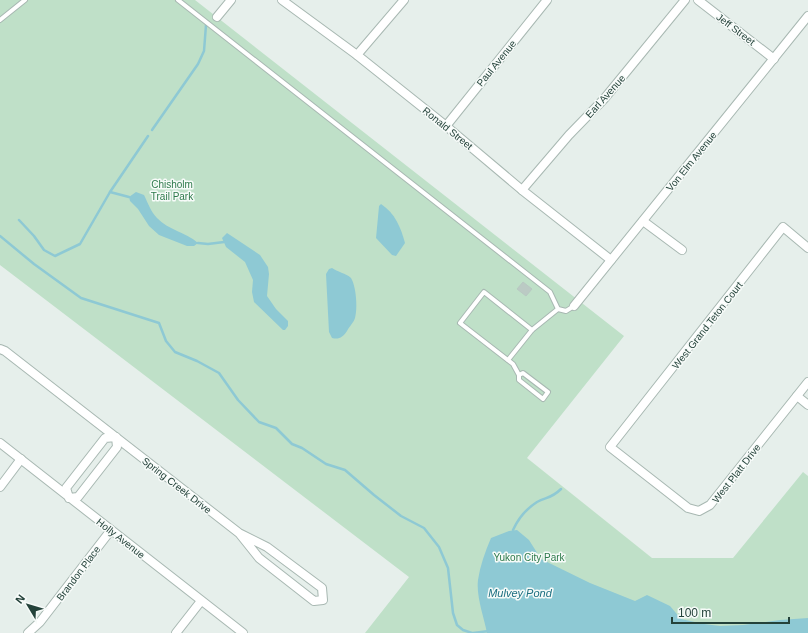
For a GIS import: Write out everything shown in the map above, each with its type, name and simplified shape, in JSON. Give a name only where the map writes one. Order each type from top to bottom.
[{"type":"street","points":[[217,17],[231,0]]},
{"type":"street","name":"Ronald Street","points":[[282,0],[357,55],[446,126],[522,190],[611,260]]},
{"type":"street","points":[[357,55],[404,0]]},
{"type":"street","name":"Paul Avenue","points":[[446,126],[547,0]]},
{"type":"street","name":"Earl Avenue","points":[[522,190],[569,134],[604,99],[685,0]]},
{"type":"street","name":"Jeff Street","points":[[698,0],[774,59]]},
{"type":"street","name":"Von Elm Avenue","points":[[574,306],[808,16]]},
{"type":"street","points":[[643,221],[682,250]]},
{"type":"street","name":"West Grand Teton Court","points":[[610,447],[783,227],[808,248]]},
{"type":"street","name":"Spring Creek Drive","points":[[2,348],[239,533],[267,547],[322,588],[323,600],[314,601],[259,558],[239,533]]},
{"type":"street","name":"West Platt Drive","points":[[610,447],[688,508],[700,511],[710,505],[808,382]]},
{"type":"street","points":[[797,396],[808,405]]},
{"type":"street","points":[[116,437],[118,447],[113,454],[78,497],[69,498],[66,488],[71,481],[105,438],[116,437]]},
{"type":"street","name":"Holly Avenue","points":[[0,443],[242,633]]},
{"type":"street","points":[[0,486],[21,460]]},
{"type":"street","name":"Brandon Place","points":[[28,633],[40,622],[111,530]]},
{"type":"street","points":[[176,633],[201,601]]},
{"type":"lane","points":[[0,20],[25,0]]},
{"type":"lane","points":[[178,0],[550,292],[558,309]]},
{"type":"lane","points":[[518,375],[523,373],[548,392],[543,399],[519,380],[513,364],[460,322],[484,292],[532,330]]},
{"type":"lane","points":[[558,309],[566,311],[574,306]]},
{"type":"lane","points":[[508,360],[532,330],[558,309]]},
{"type":"green space","name":"Chisholm Trail Park","points":[[0,0],[195,0],[624,336],[527,458],[652,558],[733,558],[803,472],[808,476],[808,633],[365,633],[409,577],[0,265]]},
{"type":"water","points":[[136,192],[144,195],[153,213],[161,222],[198,243],[194,246],[187,246],[159,235],[149,226],[138,209],[130,201],[129,197]]},
{"type":"water","points":[[381,204],[394,216],[405,243],[396,256],[392,255],[376,238],[379,206]]},
{"type":"water","points":[[227,233],[260,255],[268,267],[269,274],[267,296],[276,309],[288,321],[288,326],[285,330],[283,330],[254,302],[252,292],[253,280],[245,262],[226,247],[222,238]]},
{"type":"water","points":[[332,268],[351,278],[356,297],[356,314],[354,320],[344,335],[337,339],[332,338],[329,332],[326,274],[329,269]]},
{"type":"water","name":"Mulvey Pond","points":[[517,530],[529,540],[541,559],[590,583],[635,601],[647,595],[670,606],[681,619],[720,626],[808,618],[808,633],[487,633],[478,593],[478,580],[481,564],[491,538],[509,531]]},
{"type":"building","points":[[523,282],[532,289],[526,296],[517,289]]},
{"type":"waterway","points":[[152,130],[198,64],[204,51],[206,25]]},
{"type":"waterway","points":[[19,220],[34,236],[44,250],[55,256],[80,244],[110,192],[148,136]]},
{"type":"waterway","points":[[110,192],[129,197]]},
{"type":"waterway","points":[[0,236],[34,264],[81,298],[159,323],[166,341],[175,352],[197,361],[219,373],[238,400],[259,422],[276,428],[292,444],[302,448],[326,464],[345,470],[401,516],[424,528],[439,547],[448,568],[453,613],[457,625],[463,630],[472,633]]},
{"type":"waterway","points":[[198,243],[208,244],[224,242]]},
{"type":"waterway","points":[[513,530],[517,522],[529,508],[537,502],[555,494],[561,489]]},
{"type":"waterway","points":[[473,633],[489,631]]},
{"type":"park label","name":"Yukon City Park","points":[[529,557]]}]
